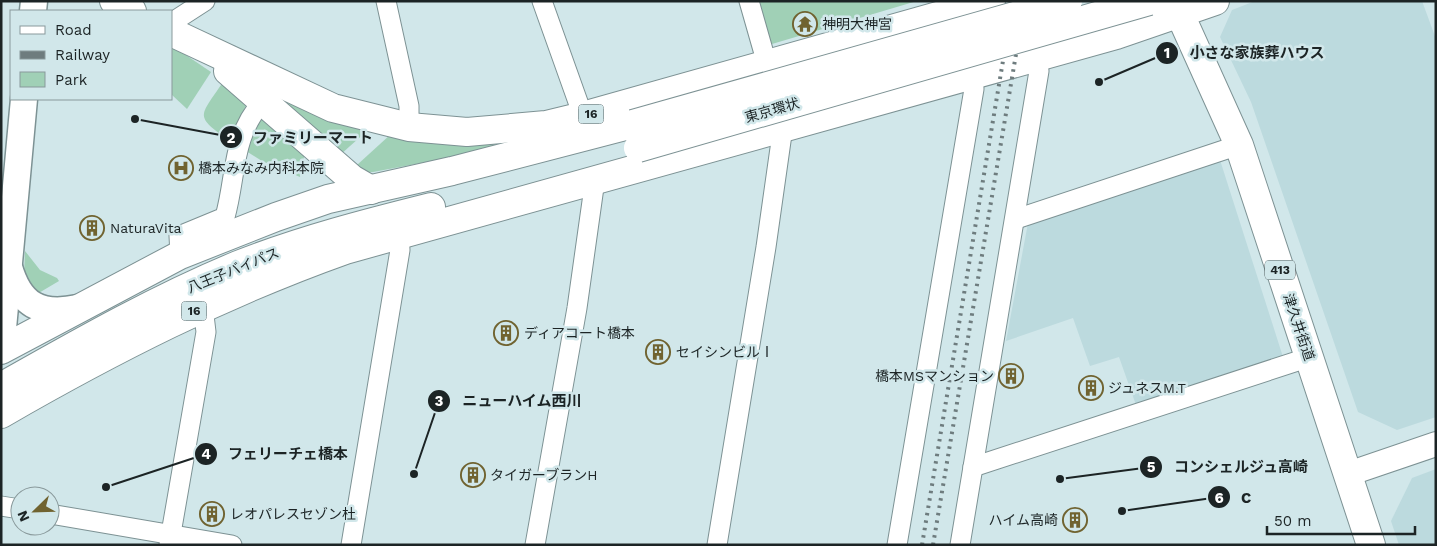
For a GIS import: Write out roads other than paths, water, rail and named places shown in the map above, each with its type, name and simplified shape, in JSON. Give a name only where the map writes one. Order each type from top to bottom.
[{"type":"highway","points":[[114,1],[130,10]]},
{"type":"highway","name":"東京環状","points":[[397,226],[594,162],[635,136],[1068,1]]},
{"type":"highway","name":"東京環状","points":[[371,190],[635,136],[1149,1]]},
{"type":"highway","name":"16","points":[[1,414],[94,361],[203,307],[295,268],[345,250],[397,226],[595,180],[1037,57],[1177,8],[1216,1]]},
{"type":"highway","name":"16","points":[[182,38],[333,108],[409,127],[467,132],[546,125],[583,116],[884,33],[983,2]]},
{"type":"highway","name":"津久井街道","points":[[1177,8],[1239,146],[1372,545]]},
{"type":"highway","points":[[884,33],[880,46],[891,85],[904,94]]},
{"type":"highway","name":"16","points":[[182,38],[263,101],[352,179],[371,190]]},
{"type":"highway","name":"16","points":[[1,350],[180,255],[293,211],[328,200],[371,190]]},
{"type":"highway","name":"八王子バイパス","points":[[1,387],[110,326],[192,285],[240,265],[340,231],[397,226]]},
{"type":"main road","points":[[1,350],[24,100]]},
{"type":"main road","points":[[8,264],[21,295],[35,307],[60,312],[78,308]]},
{"type":"street","points":[[172,22],[205,1]]},
{"type":"street","points":[[386,1],[410,106],[409,127]]},
{"type":"street","points":[[542,1],[583,116]]},
{"type":"street","points":[[748,1],[767,64]]},
{"type":"street","points":[[960,545],[1016,219],[1039,71],[1037,57]]},
{"type":"street","points":[[897,545],[974,89],[973,74]]},
{"type":"street","points":[[180,255],[179,236],[225,217],[241,136],[250,116],[263,101]]},
{"type":"street","points":[[718,545],[768,238],[783,127]]},
{"type":"street","points":[[1016,219],[1239,146]]},
{"type":"street","points":[[535,545],[577,308],[595,180]]},
{"type":"street","points":[[351,545],[400,250],[397,226]]},
{"type":"street","points":[[170,540],[206,332],[203,307]]},
{"type":"street","points":[[973,467],[1310,357]]},
{"type":"street","points":[[1348,474],[1436,444]]},
{"type":"street","points":[[60,516],[170,540],[232,545]]},
{"type":"railway","points":[[922,545],[1013,1]]},
{"type":"railway","points":[[933,545],[1025,1]]},
{"type":"place","name":"神明大神宮","points":[[805,24]]},
{"type":"place","name":"小さな家族葬ハウス","points":[[1099,82]]},
{"type":"place","name":"ファミリーマート","points":[[135,119]]},
{"type":"place","name":"橋本みなみ内科本院","points":[[181,168]]},
{"type":"place","name":"NaturaVita","points":[[92,228]]},
{"type":"place","name":"ディアコート橋本","points":[[506,333]]},
{"type":"place","name":"セイシンビルⅠ","points":[[658,352]]},
{"type":"place","name":"橋本MSマンション","points":[[1011,376]]},
{"type":"place","name":"ジュネスM.T","points":[[1091,388]]},
{"type":"place","name":"ニューハイム西川","points":[[414,474]]},
{"type":"place","name":"タイガーブランH","points":[[473,475]]},
{"type":"place","name":"コンシェルジュ高崎","points":[[1060,479]]},
{"type":"place","name":"フェリーチェ橋本","points":[[106,487]]},
{"type":"place","name":"C","points":[[1122,511]]},
{"type":"place","name":"レオパレスセゾン杜","points":[[212,514]]},
{"type":"place","name":"ハイム高崎","points":[[1075,520]]}]
